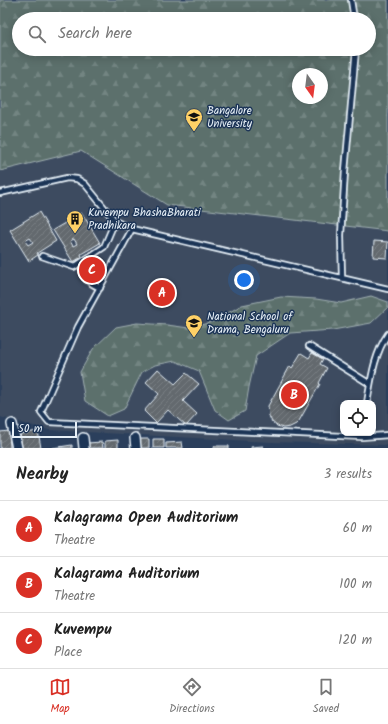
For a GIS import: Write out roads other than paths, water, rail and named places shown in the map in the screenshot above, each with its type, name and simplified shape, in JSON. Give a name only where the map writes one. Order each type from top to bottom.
[{"type":"street","points":[[12,424],[17,448]]},
{"type":"street","points":[[83,438],[84,448]]},
{"type":"street","points":[[135,438],[136,448]]},
{"type":"lane","points":[[351,0],[353,12]]},
{"type":"lane","points":[[342,278],[341,235],[355,56]]},
{"type":"lane","points":[[0,193],[72,178],[81,181],[88,187],[115,221],[132,229],[388,289]]},
{"type":"lane","points":[[42,256],[74,267],[104,247],[115,221]]},
{"type":"lane","points":[[132,229],[78,327],[41,412],[49,422],[340,434]]},
{"type":"lane","points":[[81,263],[82,276],[86,281],[100,288]]},
{"type":"lane","points":[[367,400],[378,353],[388,334]]},
{"type":"lane","points":[[309,346],[370,384]]},
{"type":"lane","points":[[376,435],[388,435]]},
{"type":"place","name":"Bangalore University","points":[[194,132]]},
{"type":"place","name":"Kuvempu BhashaBharati Pradhikara","points":[[75,234]]},
{"type":"place","name":"Kuvempu","points":[[92,270]]},
{"type":"place","name":"Kalagrama Open Auditorium","points":[[162,293]]},
{"type":"place","name":"National School of Drama, Bengaluru","points":[[194,338]]},
{"type":"place","name":"Kalagrama Auditorium","points":[[294,395]]}]
